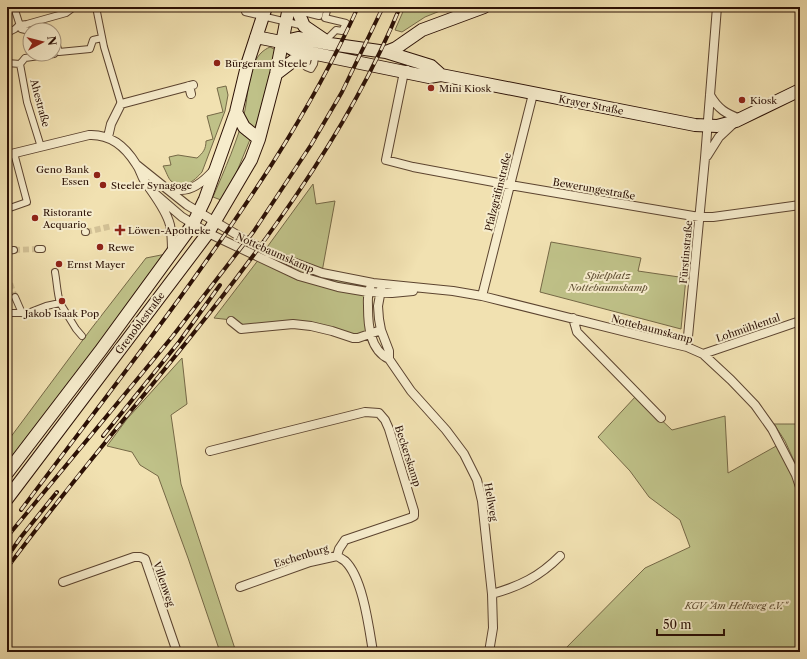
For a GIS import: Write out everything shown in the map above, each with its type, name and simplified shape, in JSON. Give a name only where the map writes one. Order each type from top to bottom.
[{"type":"main road","name":"Grenoblestraße","points":[[7,474],[193,224],[205,199],[236,112],[248,62],[266,7]]},
{"type":"main road","name":"Krayer Straße","points":[[296,7],[304,26],[330,44]]},
{"type":"main road","points":[[386,52],[396,48],[422,30],[484,7]]},
{"type":"main road","name":"Grenoblestraße","points":[[7,499],[208,233],[251,160],[259,139],[276,74],[286,10]]},
{"type":"main road","points":[[389,68],[414,61],[414,36]]},
{"type":"main road","name":"Krayer Straße","points":[[256,37],[281,42],[292,49],[429,77],[441,75],[673,122],[708,126],[718,126],[739,120],[800,90]]},
{"type":"main road","name":"Krayer Straße","points":[[281,42],[298,38],[386,52],[431,66],[441,75]]},
{"type":"main road","name":"Krayer Straße","points":[[276,74],[297,58],[316,53]]},
{"type":"main road","points":[[236,112],[244,127],[259,139]]},
{"type":"street","points":[[14,7],[19,25],[22,29]]},
{"type":"street","points":[[7,33],[16,29],[19,25],[66,13],[74,7]]},
{"type":"street","points":[[96,7],[102,38],[121,104],[108,137]]},
{"type":"street","points":[[244,7],[245,12],[313,28],[315,33],[306,67],[311,69],[314,64],[317,49],[336,30],[342,31],[346,22],[325,18],[328,7]]},
{"type":"street","points":[[286,10],[319,16],[321,7]]},
{"type":"street","name":"Fürstinstraße","points":[[687,347],[708,126],[717,7]]},
{"type":"street","points":[[62,52],[90,49],[93,40],[102,38]]},
{"type":"street","points":[[404,72],[414,61]]},
{"type":"street","points":[[7,63],[20,64],[22,62]]},
{"type":"street","name":"Ahestraße","points":[[20,64],[27,102],[42,147]]},
{"type":"street","name":"Bewerungestraße","points":[[404,72],[386,160],[413,168],[699,217],[713,218],[800,205]]},
{"type":"street","points":[[121,104],[191,88]]},
{"type":"street","name":"Pfalzgräfinstraße","points":[[482,296],[533,94]]},
{"type":"street","points":[[710,94],[722,111],[739,120]]},
{"type":"street","name":"Fürstinstraße","points":[[705,158],[719,137],[739,120]]},
{"type":"street","points":[[27,202],[10,154],[89,135],[108,137],[130,154],[144,180],[153,192],[170,224],[172,234],[172,254]]},
{"type":"street","name":"Grenoblestraße","points":[[163,186],[181,190],[194,187],[207,178],[218,164]]},
{"type":"street","name":"Nottebaumskamp","points":[[137,165],[187,205],[215,222],[269,252],[322,273],[373,283],[453,291],[482,296],[687,347],[702,354],[731,380],[764,416],[796,475],[800,487]]},
{"type":"street","name":"Nottebaumskamp","points":[[153,192],[182,216],[208,233],[299,276],[338,287],[368,292],[392,293],[424,289]]},
{"type":"street","points":[[7,221],[7,210],[34,200]]},
{"type":"street","points":[[7,251],[14,250]]},
{"type":"street","points":[[55,272],[57,282],[56,287],[60,303],[82,336]]},
{"type":"street","name":"Hellweg","points":[[373,283],[368,292],[368,319],[370,334],[382,356],[389,359],[411,391],[446,430],[464,454],[477,480],[482,501],[492,594],[492,628],[488,652]]},
{"type":"street","name":"Hellweg","points":[[382,284],[378,306],[380,330],[389,351],[389,359]]},
{"type":"street","points":[[14,297],[22,313]]},
{"type":"street","points":[[7,313],[28,313],[46,306],[60,303]]},
{"type":"street","points":[[573,318],[577,332],[661,418]]},
{"type":"street","points":[[231,321],[241,329],[293,324],[311,326],[353,338],[362,337],[380,330]]},
{"type":"street","name":"Lohmühlental","points":[[702,354],[800,321]]},
{"type":"street","name":"Beckerskamp","points":[[210,452],[257,438],[365,412],[379,413],[385,420],[389,429],[414,511],[414,516],[344,540],[338,549],[337,556]]},
{"type":"street","name":"Eschenburg","points":[[240,588],[310,562],[337,556],[345,561],[354,574],[362,596],[368,620],[373,652]]},
{"type":"street","points":[[492,594],[513,588],[531,580],[548,568],[560,556]]},
{"type":"street","name":"Villenweg","points":[[63,582],[134,557],[145,559],[177,652]]},
{"type":"green space","points":[[405,7],[450,7],[425,17],[402,32],[395,30]]},
{"type":"green space","points":[[270,47],[276,50],[258,120],[233,181],[221,200],[213,197],[239,132],[253,68],[259,55]]},
{"type":"green space","points":[[226,86],[228,95],[225,111],[202,172],[188,184],[175,184],[170,180],[163,166],[171,165],[169,157],[178,155],[197,158],[202,153],[205,149],[206,141],[213,139],[207,116],[223,112],[217,88]]},
{"type":"green space","points":[[313,184],[316,204],[335,201],[322,272],[265,250]]},
{"type":"green space","name":"Spielplatz Nottebaumskamp","points":[[551,242],[641,258],[638,271],[686,278],[681,329],[540,292]]},
{"type":"green space","points":[[264,251],[298,267],[371,283],[369,333],[362,336],[310,324],[242,328],[232,320],[214,318]]},
{"type":"green space","points":[[171,253],[7,473],[7,442],[91,329],[146,258]]},
{"type":"green space","points":[[182,358],[187,404],[171,415],[181,484],[236,652],[220,652],[158,476],[140,465],[132,452],[107,446],[127,419]]},
{"type":"green space","name":"KGV \"Am Hellweg e.V.\"","points":[[636,396],[672,430],[725,416],[728,473],[778,445],[793,476],[800,498],[800,620],[796,621],[800,622],[800,652],[562,652],[645,568],[690,547],[680,520],[649,497],[630,471],[598,437]]},
{"type":"green space","points":[[774,424],[800,424],[800,474],[785,441]]},
{"type":"tunnel","points":[[86,232],[112,226]]},
{"type":"tunnel","points":[[14,250],[38,249]]},
{"type":"tunnel","points":[[7,275],[15,297]]},
{"type":"railway","points":[[21,510],[171,310],[248,201],[318,87],[358,7]]},
{"type":"railway","points":[[7,537],[172,337],[254,231],[311,145],[342,92],[383,7]]},
{"type":"railway","points":[[7,568],[79,474],[227,290],[297,194],[340,126],[366,80],[400,7]]},
{"type":"railway","points":[[103,436],[179,342],[220,285]]},
{"type":"railway","points":[[7,557],[57,492]]},
{"type":"place","name":"Bürgeramt Steele","points":[[217,63]]},
{"type":"place","name":"Mini Kiosk","points":[[431,88]]},
{"type":"place","name":"Kiosk","points":[[742,100]]},
{"type":"place","name":"Geno Bank Essen","points":[[97,175]]},
{"type":"place","name":"Steeler Synagoge","points":[[103,185]]},
{"type":"place","name":"Ristorante Acquario","points":[[35,218]]},
{"type":"place","name":"Löwen-Apotheke","points":[[120,230]]},
{"type":"place","name":"Rewe","points":[[100,247]]},
{"type":"place","name":"Ernst Mayer","points":[[59,264]]},
{"type":"place","name":"Jakob Isaak Pop","points":[[62,301]]}]
